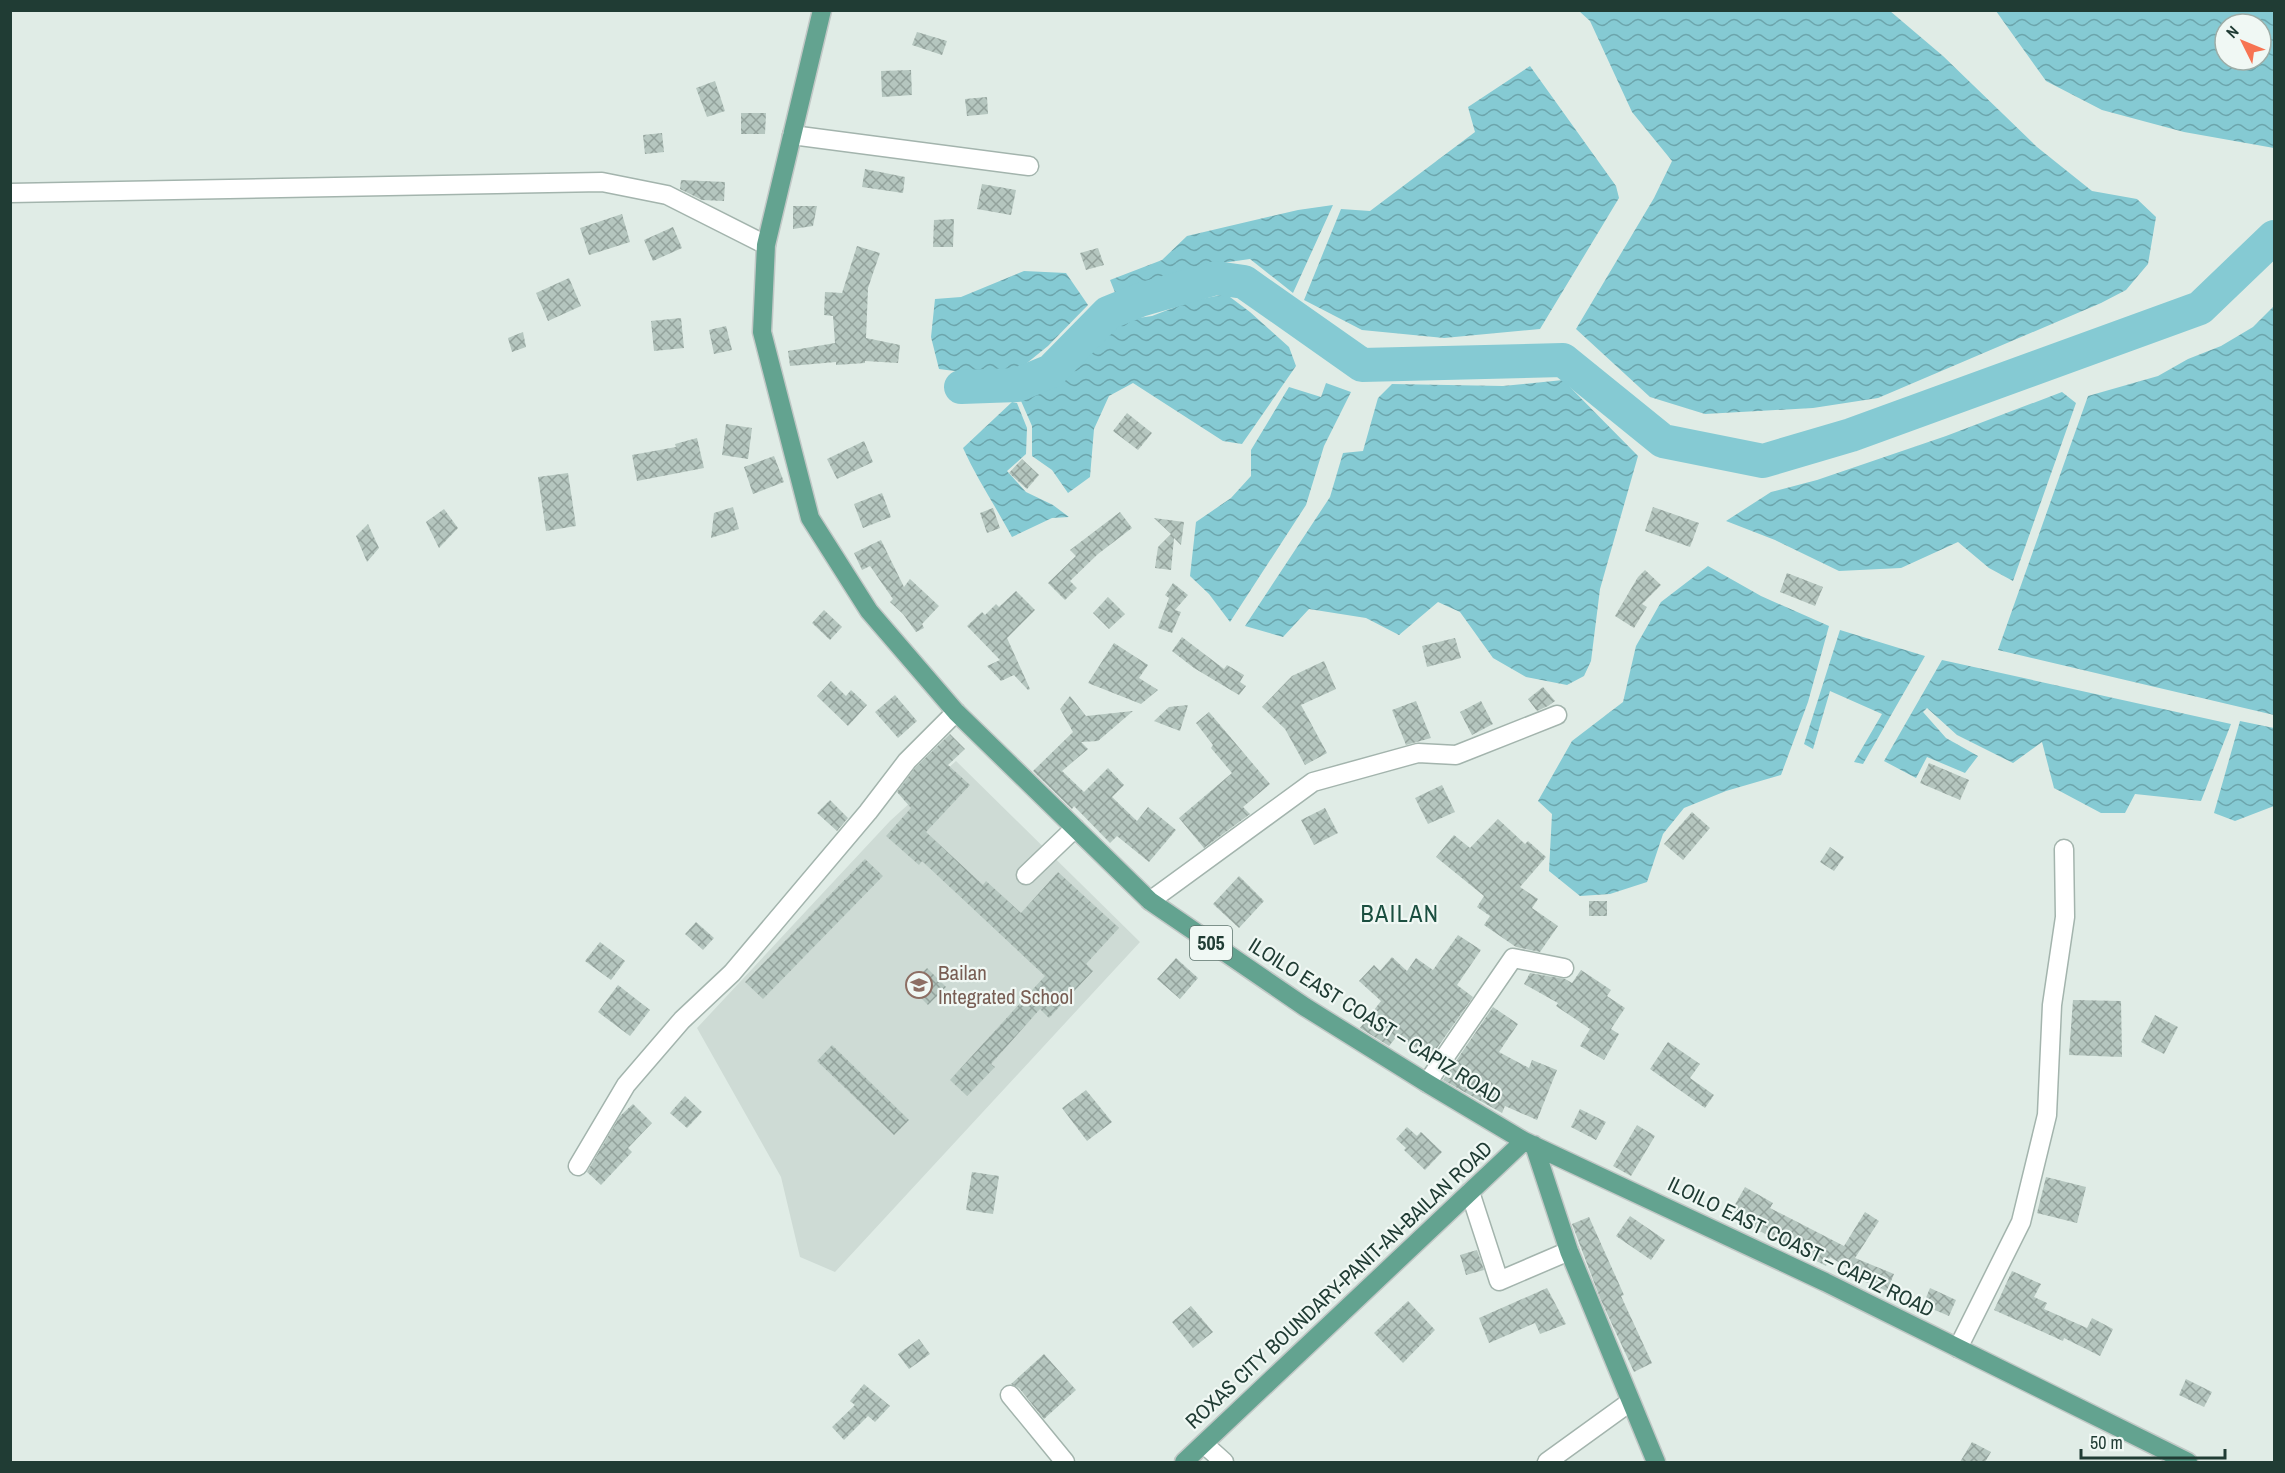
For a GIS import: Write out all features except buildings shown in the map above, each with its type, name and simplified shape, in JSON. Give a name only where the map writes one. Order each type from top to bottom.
[{"type":"main road","name":"ILOILO EAST COAST – CAPIZ ROAD","points":[[822,10],[766,245],[762,332],[810,518],[869,611],[956,712],[1150,901],[1305,1007],[1427,1083],[1529,1143],[1825,1282],[2188,1462]]},
{"type":"main road","name":"ROXAS CITY BOUNDARY-PANIT-AN-BAILAN ROAD","points":[[1184,1462],[1470,1192],[1529,1143]]},
{"type":"main road","points":[[1529,1143],[1569,1251],[1656,1462]]},
{"type":"street","points":[[792,135],[1029,166]]},
{"type":"street","points":[[10,194],[602,182],[667,195],[766,245]]},
{"type":"street","points":[[578,1166],[626,1085],[682,1020],[732,973],[868,812],[908,760],[956,712]]},
{"type":"street","points":[[1150,901],[1313,782],[1418,753],[1456,755],[1557,715]]},
{"type":"street","points":[[1026,875],[1075,828]]},
{"type":"street","points":[[1958,1348],[2021,1222],[2047,1115],[2052,1005],[2065,917],[2064,849]]},
{"type":"street","points":[[1427,1083],[1513,958],[1564,968]]},
{"type":"street","points":[[1470,1192],[1499,1281],[1569,1251]]},
{"type":"street","points":[[1010,1395],[1065,1462]]},
{"type":"street","points":[[1547,1462],[1630,1402]]},
{"type":"street","points":[[1204,1444],[1224,1462]]},
{"type":"shaded area","name":"Bailan Integrated School","points":[[956,761],[1140,942],[835,1272],[800,1257],[781,1177],[697,1028],[890,821]]},
{"type":"water","points":[[1579,11],[1890,11],[1943,56],[2037,147],[2092,191],[2137,199],[2156,217],[2148,264],[2126,290],[2101,303],[1878,398],[1813,408],[1705,414],[1650,397],[1576,329],[1654,198],[1672,161],[1632,112],[1590,21]]},
{"type":"water","points":[[1996,11],[2274,11],[2274,148],[2184,132],[2102,110],[2046,81]]},
{"type":"water","points":[[1530,66],[1616,186],[1619,198],[1540,329],[1444,338],[1362,330],[1304,300],[1341,209],[1370,211],[1475,132],[1468,107]]},
{"type":"water","points":[[1333,205],[1293,293],[1250,259],[1201,266],[1156,286],[1116,295],[1110,280],[1162,260],[1187,236],[1298,210]]},
{"type":"water","points":[[1024,271],[1066,273],[1088,305],[1048,346],[1022,367],[986,375],[939,369],[931,337],[935,299],[961,297]]},
{"type":"water","points":[[1226,294],[1289,347],[1296,366],[1242,444],[1223,441],[1133,383],[1109,396],[1094,429],[1090,477],[1068,493],[1052,470],[1032,456],[1032,426],[1021,401],[1067,374],[1118,321],[1152,316],[1191,301]]},
{"type":"water","points":[[2274,306],[2274,715],[1998,650],[2088,396],[2158,376],[2188,359],[2221,346],[2253,327]]},
{"type":"water","points":[[1563,380],[1638,456],[1600,589],[1591,661],[1584,676],[1567,685],[1526,677],[1493,658],[1460,612],[1438,602],[1399,635],[1366,618],[1309,609],[1283,637],[1245,626],[1330,497],[1343,453],[1363,451],[1378,398],[1392,384],[1503,386]]},
{"type":"water","points":[[1326,383],[1351,392],[1324,446],[1306,505],[1230,622],[1209,594],[1190,576],[1196,522],[1231,498],[1251,476],[1251,450],[1289,387],[1321,397]]},
{"type":"water","points":[[2062,392],[2076,403],[2013,581],[1989,568],[1958,542],[1901,568],[1839,571],[1775,540],[1726,521],[1771,492],[1817,480],[1946,436]]},
{"type":"water","points":[[1012,402],[1017,403],[1027,428],[1026,454],[1007,471],[1026,492],[1053,505],[1069,517],[1052,518],[1012,537],[963,448]]},
{"type":"water","points":[[1708,566],[1761,596],[1829,626],[1808,702],[1781,775],[1726,791],[1684,808],[1663,834],[1647,882],[1610,894],[1580,896],[1549,871],[1552,814],[1538,801],[1572,741],[1623,702],[1636,646],[1661,602]]},
{"type":"water","points":[[1840,630],[1925,656],[1863,764],[1854,762],[1882,714],[1830,691],[1813,749],[1804,744]]},
{"type":"water","points":[[1942,660],[2231,724],[2201,801],[2135,794],[2125,813],[2101,813],[2054,788],[2042,742],[2013,763],[1957,735],[1927,708],[1923,712],[1946,738],[1978,756],[1965,773],[1927,757],[1916,778],[1884,761]]},
{"type":"water","points":[[2240,721],[2274,728],[2274,806],[2235,821],[2214,813]]},
{"type":"waterway","points":[[961,387],[1017,385],[1051,371],[1108,313],[1140,300],[1216,278],[1244,282],[1362,365],[1563,360],[1663,441],[1763,461],[1851,435],[2200,308],[2274,237]]},
{"type":"place","name":"Bailan Integrated School","points":[[919,985]]},
{"type":"district","name":"BAILAN","points":[[1400,914]]}]
